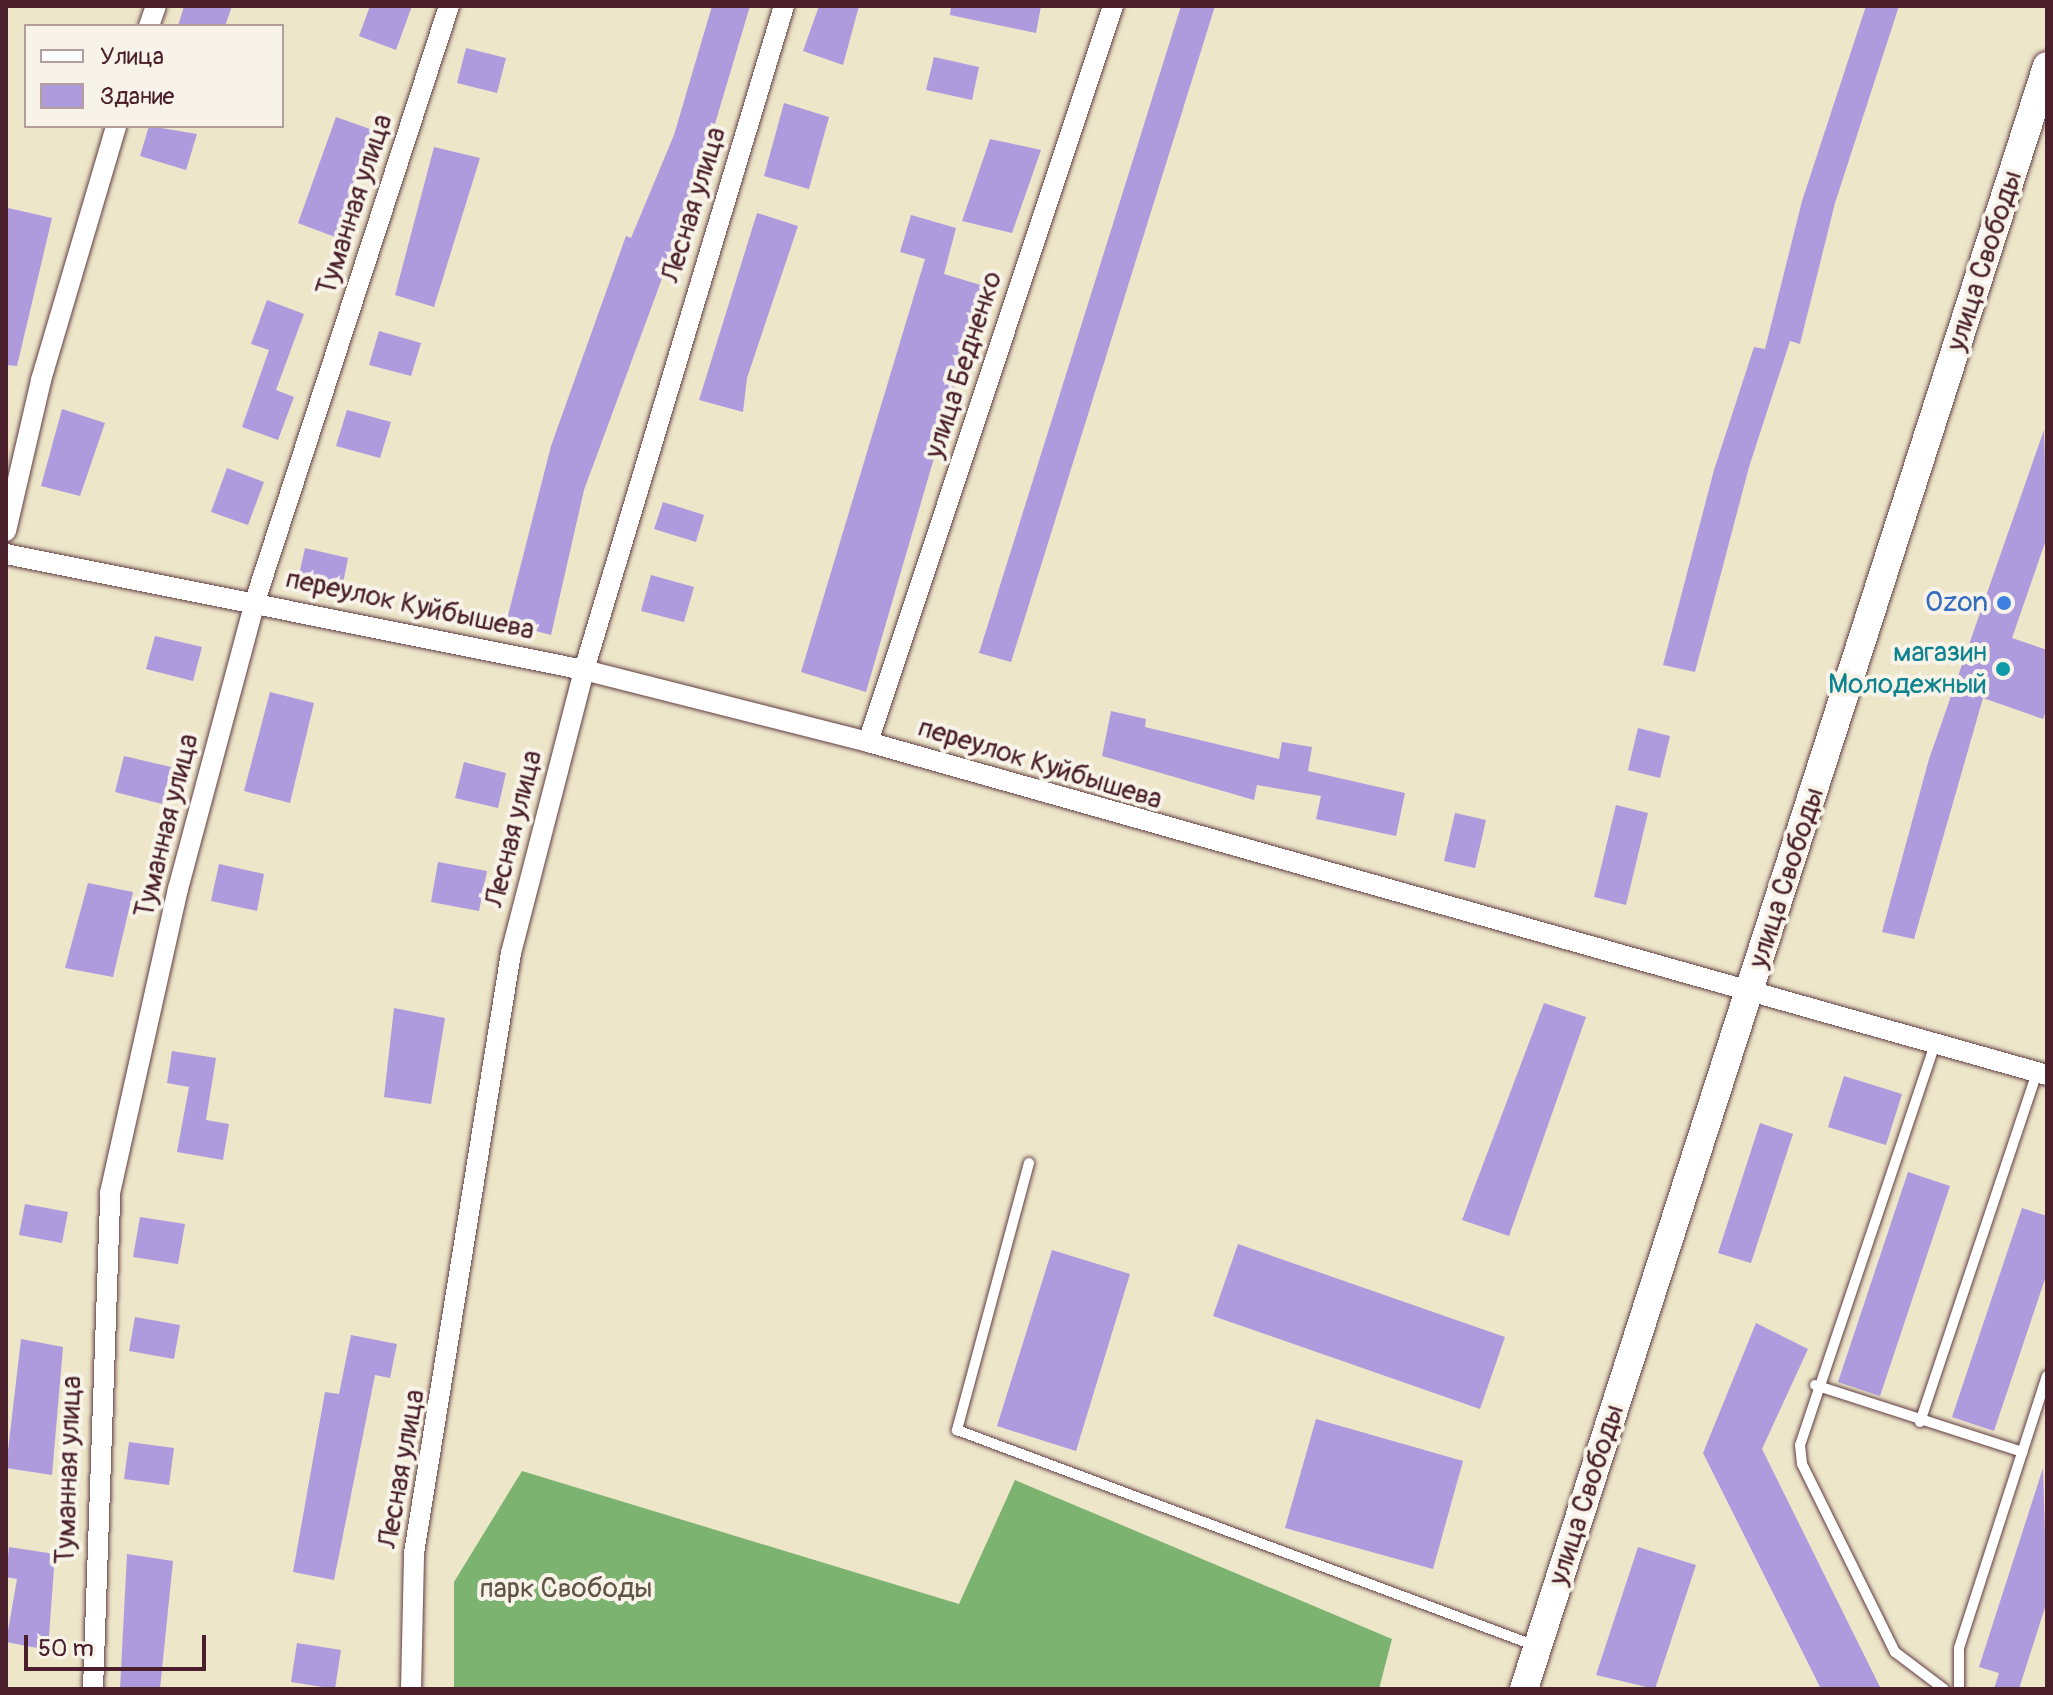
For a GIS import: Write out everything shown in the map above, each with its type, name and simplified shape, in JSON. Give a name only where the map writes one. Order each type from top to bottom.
[{"type":"main road","name":"улица Свободы","points":[[1524,1689],[2047,66]]},
{"type":"street","name":"Туманная улица","points":[[93,1689],[110,1193],[178,889],[255,601],[449,6]]},
{"type":"street","name":"Лесная улица","points":[[411,1689],[414,1553],[511,953],[584,670],[784,6]]},
{"type":"street","name":"улица Бедненко","points":[[868,742],[1113,6]]},
{"type":"street","points":[[6,531],[41,380],[115,128]]},
{"type":"street","name":"переулок Куйбышева","points":[[6,554],[255,601],[584,670],[868,742],[2042,1074]]},
{"type":"lane","points":[[1935,1044],[1815,1385],[1802,1464],[1895,1652],[1944,1689]]},
{"type":"lane","points":[[1920,1422],[2042,1074]]},
{"type":"lane","points":[[1029,1163],[957,1430],[1538,1647]]},
{"type":"lane","points":[[1959,1689],[1959,1648],[2047,1376]]},
{"type":"lane","points":[[1815,1385],[1920,1422],[2022,1452]]},
{"type":"green space","name":"парк Свободы","points":[[522,1471],[959,1604],[1015,1480],[1392,1639],[1379,1689],[454,1689],[454,1582]]},
{"type":"building","points":[[184,6],[232,6],[226,24],[179,24]]},
{"type":"building","points":[[370,6],[412,6],[396,50],[359,36]]},
{"type":"building","points":[[712,6],[750,6],[698,181],[584,490],[551,635],[506,623],[551,446],[626,236],[631,238],[674,135]]},
{"type":"building","points":[[819,6],[859,6],[843,65],[803,51]]},
{"type":"building","points":[[951,6],[1041,6],[1036,33],[950,15]]},
{"type":"building","points":[[1181,6],[1215,6],[1011,662],[979,653]]},
{"type":"building","points":[[1866,6],[1899,6],[1835,203],[1800,344],[1790,341],[1749,467],[1695,672],[1663,665],[1714,470],[1754,347],[1765,349],[1802,201]]},
{"type":"building","points":[[466,48],[506,58],[497,93],[457,83]]},
{"type":"building","points":[[934,57],[979,67],[972,100],[926,90]]},
{"type":"building","points":[[784,103],[829,117],[809,189],[764,176]]},
{"type":"building","points":[[336,117],[373,130],[335,237],[298,223]]},
{"type":"building","points":[[148,128],[197,134],[186,170],[140,156]]},
{"type":"building","points":[[990,139],[1041,150],[1012,233],[962,221]]},
{"type":"building","points":[[434,147],[480,158],[434,307],[395,295]]},
{"type":"building","points":[[8,208],[52,218],[17,366],[6,365]]},
{"type":"building","points":[[757,213],[798,226],[747,378],[743,412],[699,400]]},
{"type":"building","points":[[911,215],[956,228],[944,274],[984,286],[866,692],[801,672],[925,259],[900,252]]},
{"type":"building","points":[[267,300],[304,314],[276,390],[294,397],[278,440],[242,427],[269,350],[251,344]]},
{"type":"building","points":[[379,331],[421,343],[411,376],[369,365]]},
{"type":"building","points":[[62,409],[105,423],[80,496],[41,486]]},
{"type":"building","points":[[347,410],[391,422],[380,458],[336,446]]},
{"type":"building","points":[[2044,430],[2047,537],[2012,638],[2047,650],[2047,709],[2043,719],[1983,698],[1914,939],[1882,932],[1929,759]]},
{"type":"building","points":[[227,468],[264,482],[248,525],[211,512]]},
{"type":"building","points":[[663,502],[704,515],[696,542],[654,529]]},
{"type":"building","points":[[305,548],[348,558],[341,594],[297,584]]},
{"type":"building","points":[[651,575],[694,587],[684,622],[641,611]]},
{"type":"building","points":[[155,636],[202,647],[193,681],[146,669]]},
{"type":"building","points":[[270,692],[314,703],[290,803],[244,791]]},
{"type":"building","points":[[1111,711],[1146,719],[1145,727],[1279,759],[1282,742],[1312,747],[1308,771],[1405,793],[1396,836],[1316,819],[1321,796],[1257,785],[1254,800],[1102,756]]},
{"type":"building","points":[[1638,728],[1670,736],[1660,778],[1628,770]]},
{"type":"building","points":[[124,756],[171,767],[162,804],[115,792]]},
{"type":"building","points":[[464,762],[506,773],[498,808],[455,798]]},
{"type":"building","points":[[1616,805],[1648,813],[1626,905],[1594,897]]},
{"type":"building","points":[[1455,813],[1486,820],[1475,868],[1444,861]]},
{"type":"building","points":[[438,862],[487,871],[479,911],[431,902]]},
{"type":"building","points":[[219,864],[264,874],[257,911],[211,901]]},
{"type":"building","points":[[88,883],[133,892],[113,977],[65,968]]},
{"type":"building","points":[[1544,1003],[1586,1017],[1509,1236],[1462,1220]]},
{"type":"building","points":[[394,1008],[445,1018],[431,1104],[384,1097]]},
{"type":"building","points":[[172,1051],[216,1058],[206,1120],[229,1124],[223,1160],[177,1152],[189,1087],[167,1083]]},
{"type":"building","points":[[1844,1076],[1902,1094],[1886,1145],[1828,1127]]},
{"type":"building","points":[[1760,1123],[1793,1134],[1751,1263],[1718,1253]]},
{"type":"building","points":[[1908,1172],[1950,1186],[1880,1396],[1838,1382]]},
{"type":"building","points":[[25,1204],[68,1212],[62,1243],[19,1235]]},
{"type":"building","points":[[2022,1208],[2047,1216],[2047,1273],[1994,1431],[1952,1417]]},
{"type":"building","points":[[140,1217],[185,1224],[178,1264],[133,1257]]},
{"type":"building","points":[[1238,1244],[1505,1337],[1480,1409],[1213,1316]]},
{"type":"building","points":[[1052,1250],[1130,1274],[1076,1451],[997,1426]]},
{"type":"building","points":[[135,1317],[180,1325],[174,1359],[129,1351]]},
{"type":"building","points":[[1756,1323],[1808,1349],[1762,1449],[1881,1689],[1821,1689],[1703,1453]]},
{"type":"building","points":[[351,1335],[397,1344],[390,1378],[375,1375],[334,1580],[293,1572],[325,1392],[339,1394]]},
{"type":"building","points":[[21,1339],[63,1347],[52,1475],[6,1468]]},
{"type":"building","points":[[1316,1419],[1463,1461],[1433,1569],[1285,1528]]},
{"type":"building","points":[[129,1442],[174,1448],[169,1485],[124,1479]]},
{"type":"building","points":[[2043,1468],[2047,1601],[2019,1689],[1994,1689],[1999,1673],[1979,1667]]},
{"type":"building","points":[[9,1547],[55,1554],[48,1650],[6,1642],[17,1579],[6,1577]]},
{"type":"building","points":[[1638,1547],[1696,1565],[1655,1689],[1596,1675]]},
{"type":"building","points":[[127,1554],[173,1561],[160,1689],[120,1689]]},
{"type":"building","points":[[297,1643],[341,1650],[335,1689],[291,1682]]},
{"type":"place","name":"Ozon","points":[[2004,603]]},
{"type":"place","name":"магазин Молодежный","points":[[2003,669]]}]
